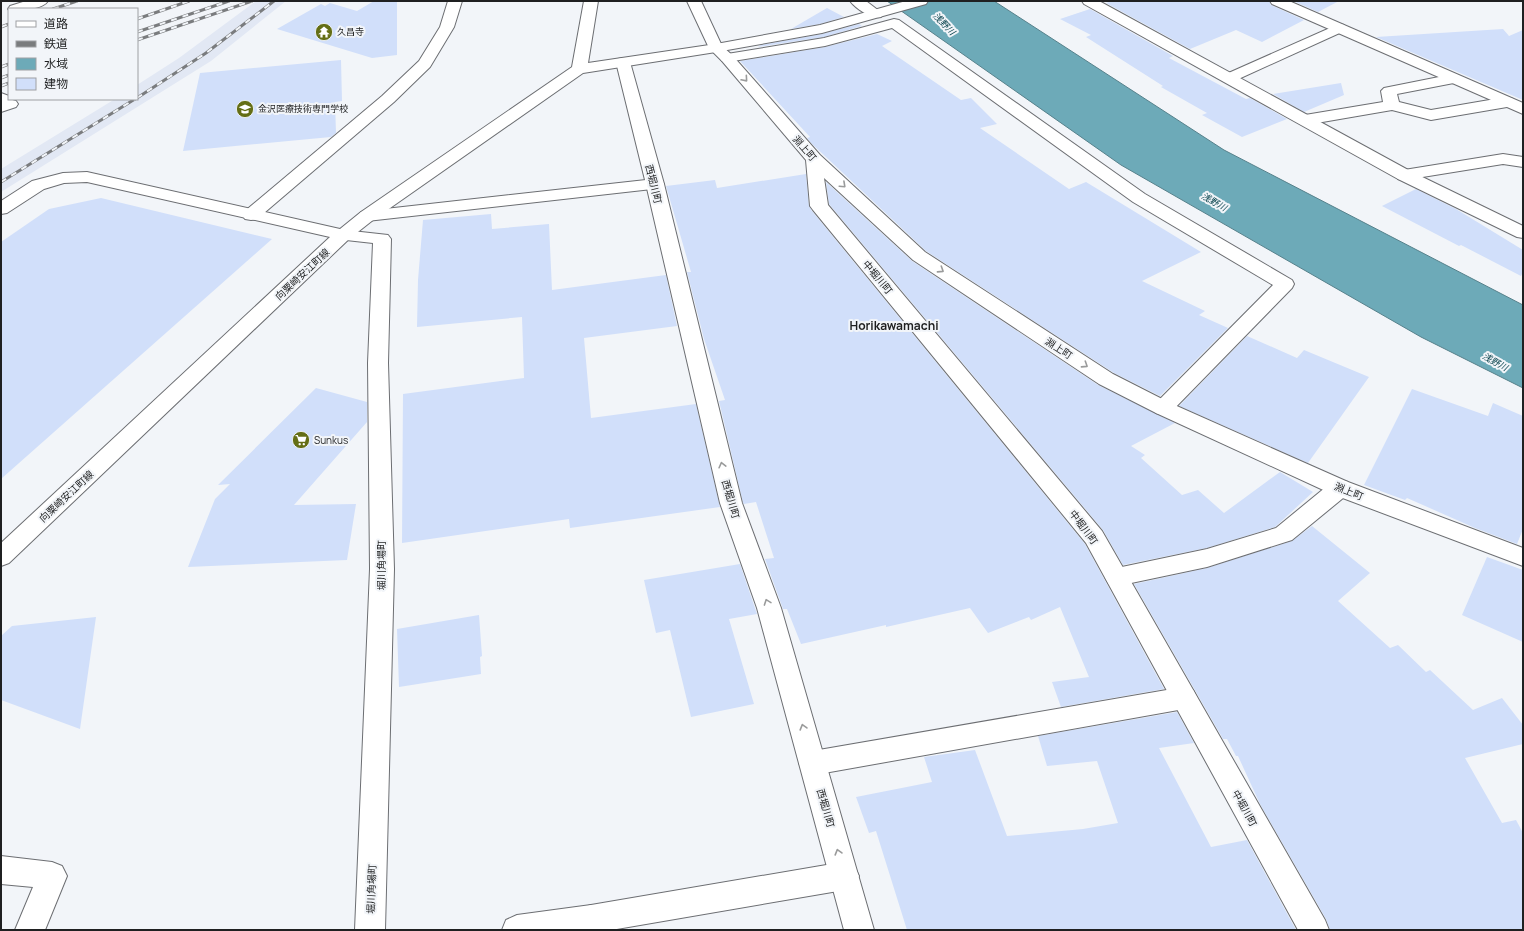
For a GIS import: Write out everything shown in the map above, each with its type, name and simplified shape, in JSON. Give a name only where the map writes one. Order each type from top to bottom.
[{"type":"street","points":[[18,8],[41,1]]},
{"type":"street","points":[[251,215],[388,99],[425,64],[447,27],[455,1]]},
{"type":"street","points":[[591,1],[578,68],[623,62],[825,42],[894,23],[1139,198],[1285,284],[1163,408]]},
{"type":"street","name":"淵上町","points":[[694,1],[721,53],[814,159],[919,256],[1106,379],[1163,408],[1340,488],[1523,557]]},
{"type":"street","points":[[857,1],[876,14]]},
{"type":"street","points":[[721,53],[822,29],[921,1]]},
{"type":"street","points":[[1089,1],[1404,175],[1523,233]]},
{"type":"street","points":[[1277,1],[1523,109]]},
{"type":"street","points":[[1229,78],[1339,28]]},
{"type":"street","name":"西堀川町","points":[[623,62],[655,184],[731,503],[769,608],[859,930]]},
{"type":"street","name":"向粟崎安江町線","points":[[1,557],[343,235],[367,216],[578,68]]},
{"type":"street","points":[[1392,106],[1389,91],[1454,79]]},
{"type":"street","points":[[1,98],[10,104],[1,107]]},
{"type":"street","points":[[1305,120],[1392,106],[1432,115],[1507,102]]},
{"type":"street","name":"中堀川町","points":[[814,159],[819,206],[1094,537],[1314,930]]},
{"type":"street","points":[[1404,175],[1503,159],[1523,162]]},
{"type":"street","points":[[1,209],[38,185],[63,178],[87,177],[343,235]]},
{"type":"street","points":[[367,216],[655,184]]},
{"type":"street","name":"堀川角場町","points":[[343,235],[382,240],[378,363],[382,569],[370,930]]},
{"type":"street","points":[[1117,577],[1207,558],[1284,534],[1340,488]]},
{"type":"street","points":[[813,763],[1184,698]]},
{"type":"street","points":[[1,870],[52,876],[30,930]]},
{"type":"street","points":[[517,930],[590,925],[844,876]]},
{"type":"shaded area","points":[[256,1],[286,1],[211,61],[1,192],[1,169],[113,100],[138,100],[138,84],[179,58]]},
{"type":"water","name":"浅野川","points":[[887,1],[994,1],[1224,150],[1523,305],[1523,388],[1421,337],[1121,165]]},
{"type":"building","points":[[374,1],[397,1],[397,55],[372,58],[277,29],[321,4],[325,6],[330,3],[357,11]]},
{"type":"building","points":[[1112,1],[1269,1],[1271,5],[1304,20],[1262,42],[1236,30],[1190,49],[1106,3]]},
{"type":"building","points":[[1293,1],[1339,1],[1318,12]]},
{"type":"building","points":[[827,8],[844,17],[820,24],[791,29]]},
{"type":"building","points":[[1090,9],[1173,56],[1169,58],[1246,99],[1250,98],[1287,119],[1242,137],[1202,115],[1207,113],[1161,87],[1163,86],[1086,37],[1091,35],[1060,19]]},
{"type":"building","points":[[859,24],[862,26],[824,37],[758,47],[761,45],[822,34]]},
{"type":"building","points":[[1503,29],[1509,36],[1523,30],[1523,100],[1376,37]]},
{"type":"building","points":[[877,34],[892,41],[882,46],[961,100],[971,98],[997,124],[980,128],[1069,189],[1086,182],[1201,252],[1142,281],[1205,311],[1199,315],[1228,328],[1160,396],[1114,373],[926,251],[811,143],[807,138],[810,137],[740,61],[825,47]]},
{"type":"building","points":[[341,60],[342,101],[335,102],[336,133],[331,137],[183,151],[200,73]]},
{"type":"building","points":[[1341,83],[1344,95],[1304,112],[1273,94]]},
{"type":"building","points":[[806,174],[809,206],[812,211],[1085,544],[1164,689],[1061,707],[1052,682],[1089,677],[1060,607],[1031,620],[1029,617],[988,633],[970,608],[801,644],[787,609],[783,609],[765,559],[774,558],[756,502],[743,503],[719,401],[725,400],[704,339],[687,272],[691,272],[666,186],[715,180],[717,188]]},
{"type":"building","points":[[826,182],[912,261],[1098,385],[1175,423],[1131,446],[1145,455],[1141,458],[1182,495],[1198,490],[1224,513],[1280,472],[1313,492],[1275,527],[1207,548],[1123,565],[1103,530],[829,204]]},
{"type":"building","points":[[1416,189],[1456,209],[1523,250],[1523,272],[1521,276],[1382,206]]},
{"type":"building","points":[[101,198],[272,239],[1,479],[1,242],[49,209]]},
{"type":"building","points":[[491,214],[492,229],[549,224],[552,290],[666,275],[677,326],[584,338],[591,418],[696,404],[720,507],[570,528],[569,519],[402,543],[403,394],[524,378],[522,317],[417,327],[418,280],[423,220]]},
{"type":"building","points":[[1247,336],[1297,358],[1304,350],[1369,377],[1308,463],[1179,406]]},
{"type":"building","points":[[316,388],[367,402],[367,422],[294,505],[356,504],[347,560],[188,567],[215,499],[230,484],[218,485]]},
{"type":"building","points":[[1412,389],[1488,416],[1493,403],[1523,416],[1523,529],[1517,544],[1475,528],[1407,498],[1405,500],[1364,485]]},
{"type":"building","points":[[1312,526],[1370,573],[1338,601],[1390,648],[1398,645],[1426,672],[1430,670],[1473,710],[1502,698],[1523,725],[1523,744],[1465,758],[1502,823],[1516,820],[1523,833],[1523,930],[1330,930],[1326,919],[1260,804],[1238,756],[1236,756],[1227,739],[1223,739],[1134,584],[1207,568],[1292,541]]},
{"type":"building","points":[[1487,557],[1523,570],[1523,642],[1462,615]]},
{"type":"building","points":[[740,564],[757,614],[729,619],[754,704],[691,717],[670,630],[656,633],[644,580]]},
{"type":"building","points":[[479,615],[482,656],[480,657],[481,674],[399,687],[397,629]]},
{"type":"building","points":[[96,617],[80,729],[1,700],[1,636],[12,626]]},
{"type":"building","points":[[1177,712],[1194,743],[1159,748],[1211,847],[1247,840],[1296,930],[907,930],[876,831],[869,833],[856,797],[932,782],[924,757],[975,750],[1007,836],[1083,829],[1118,823],[1097,761],[1047,766],[1038,736]]},
{"type":"railway","points":[[56,8],[77,1]]},
{"type":"railway","points":[[138,19],[189,1]]},
{"type":"railway","points":[[138,32],[229,1]]},
{"type":"railway","points":[[138,40],[252,1]]},
{"type":"railway","points":[[138,97],[206,53],[274,1]]},
{"type":"railway","points":[[1,27],[8,24]]},
{"type":"railway","points":[[1,67],[8,64]]},
{"type":"railway","points":[[1,78],[8,75]]},
{"type":"railway","points":[[1,86],[8,83]]},
{"type":"railway","points":[[1,182],[133,100]]},
{"type":"place","name":"久昌寺","points":[[324,32]]},
{"type":"place","name":"金沢医療技術専門学校","points":[[245,109]]},
{"type":"place","name":"Sunkus","points":[[301,440]]},
{"type":"district","name":"Horikawamachi","points":[[894,326]]}]
